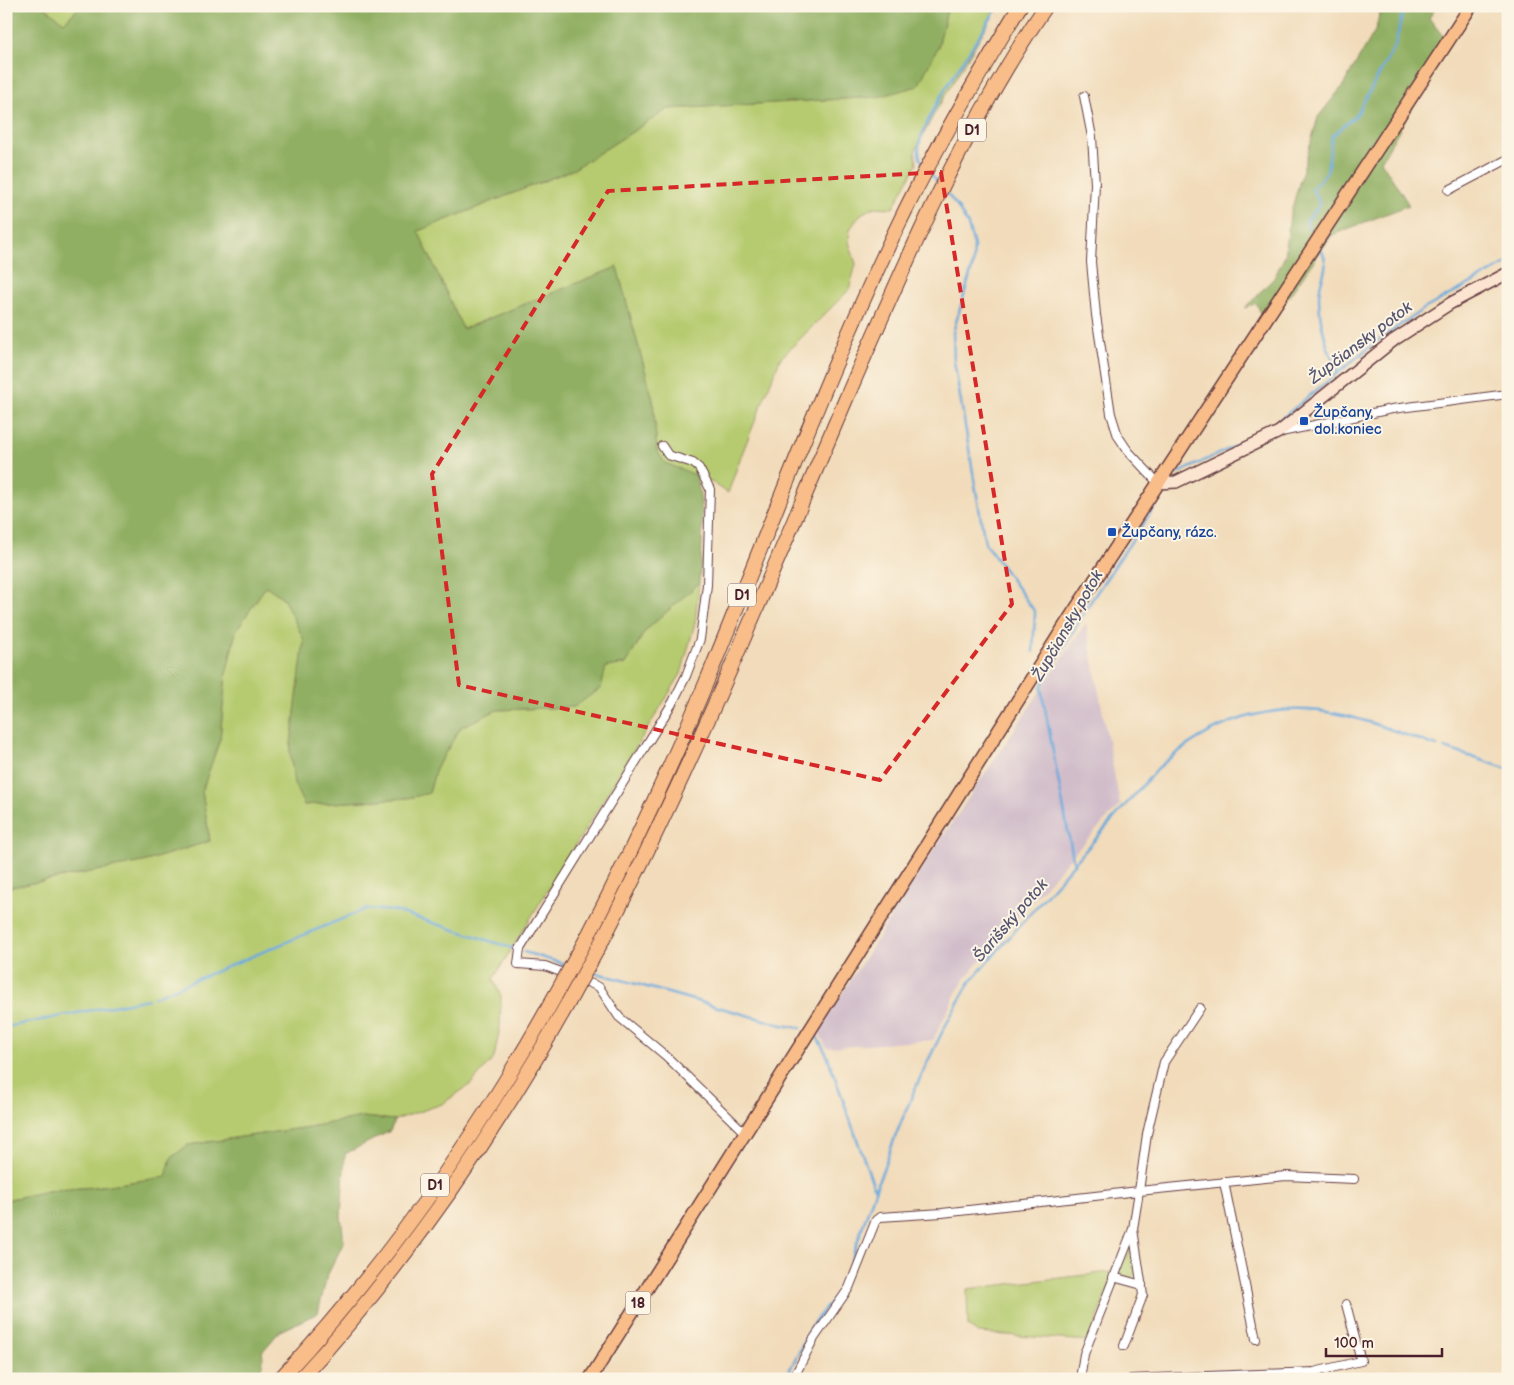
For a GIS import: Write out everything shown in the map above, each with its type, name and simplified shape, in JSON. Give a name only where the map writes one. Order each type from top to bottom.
[{"type":"highway","name":"D1","points":[[280,1379],[336,1316],[410,1221],[482,1118],[526,1048],[588,936],[624,864],[690,720],[830,376],[886,251],[944,135],[1020,6]]},
{"type":"highway","name":"D1","points":[[300,1379],[359,1310],[421,1230],[514,1094],[568,1003],[603,939],[678,788],[907,260],[992,92],[1046,6]]},
{"type":"main road","name":"18","points":[[590,1379],[744,1133],[1158,483],[1471,6]]},
{"type":"street","points":[[1084,96],[1092,137],[1095,184],[1091,262],[1096,315],[1111,414],[1118,436],[1128,451],[1158,483],[1176,482],[1279,432],[1394,340],[1451,303],[1508,273]]},
{"type":"street","points":[[1449,190],[1508,159]]},
{"type":"street","points":[[1279,432],[1392,409],[1508,394]]},
{"type":"street","points":[[662,446],[668,455],[685,460],[699,468],[710,488],[706,585],[700,639],[686,676],[673,702],[520,949],[517,958],[518,964],[545,966],[598,987],[619,1017],[666,1056],[744,1133]]},
{"type":"street","points":[[1080,1379],[1084,1354],[1133,1229],[1147,1134],[1164,1062],[1200,1008]]},
{"type":"street","points":[[793,1379],[813,1340],[849,1288],[876,1220],[880,1217],[942,1213],[1286,1176],[1354,1180]]},
{"type":"street","points":[[1224,1182],[1256,1339]]},
{"type":"street","points":[[1124,1346],[1143,1295],[1133,1229]]},
{"type":"street","points":[[1113,1277],[1142,1285]]},
{"type":"street","points":[[1131,1379],[1315,1376],[1361,1361],[1346,1304]]},
{"type":"highlighted area","points":[[941,172],[1012,604],[880,780],[459,685],[432,474],[608,191]]},
{"type":"shaded area","points":[[1086,623],[1120,805],[1067,861],[972,970],[957,991],[933,1040],[827,1048],[818,1031],[934,850]]},
{"type":"green space","points":[[6,6],[43,6],[64,22],[81,6],[948,6],[938,47],[918,86],[878,97],[668,109],[574,169],[418,231],[463,329],[617,267],[653,400],[657,451],[665,463],[696,475],[701,502],[702,542],[699,583],[645,631],[626,664],[606,667],[601,688],[574,707],[497,710],[461,727],[436,768],[429,793],[408,798],[304,805],[294,784],[290,752],[304,640],[283,598],[266,586],[236,631],[226,674],[220,739],[202,791],[210,841],[143,862],[6,888]]},
{"type":"green space","points":[[43,6],[81,6],[64,22]]},
{"type":"green space","points":[[948,6],[999,6],[935,112],[915,151],[917,163],[893,208],[874,207],[861,214],[850,229],[849,242],[856,264],[849,290],[780,359],[728,493],[713,483],[665,463],[657,451],[653,400],[617,267],[463,329],[418,231],[574,169],[668,109],[878,97],[938,47]]},
{"type":"green space","points":[[1381,6],[1437,6],[1429,18],[1449,44],[1381,161],[1409,205],[1332,235],[1273,319],[1262,315],[1256,303],[1245,308],[1274,278],[1285,256],[1290,215],[1318,117],[1342,87],[1376,29]]},
{"type":"green space","points":[[699,583],[695,623],[681,674],[493,979],[501,996],[500,1027],[494,1058],[471,1084],[442,1104],[395,1120],[362,1117],[188,1145],[171,1158],[167,1177],[95,1187],[53,1190],[6,1200],[6,888],[143,862],[210,841],[202,791],[220,739],[226,674],[236,631],[266,585],[283,598],[305,640],[290,752],[304,805],[408,798],[429,793],[436,768],[461,727],[497,710],[574,707],[606,667],[626,664],[645,631]]},
{"type":"green space","points":[[362,1117],[395,1120],[390,1131],[345,1154],[341,1216],[344,1242],[327,1276],[318,1313],[280,1331],[262,1352],[262,1366],[254,1379],[6,1379],[6,1200],[53,1190],[95,1187],[166,1177],[171,1158],[188,1145]]},
{"type":"green space","points":[[1132,1247],[1138,1271],[1131,1278],[1119,1273],[1122,1258],[1126,1259]]},
{"type":"green space","points":[[1110,1272],[1112,1278],[1089,1341],[978,1333],[968,1326],[967,1289]]},
{"type":"waterway","points":[[924,165],[919,154],[922,135],[937,103],[998,6]]},
{"type":"waterway","points":[[1308,229],[1306,222],[1320,204],[1312,189],[1327,172],[1332,136],[1357,114],[1395,46],[1404,6]]},
{"type":"waterway","points":[[930,173],[939,184]]},
{"type":"waterway","points":[[946,192],[968,225],[974,246],[973,265],[953,332],[954,361],[985,543],[1035,612],[1033,652]]},
{"type":"waterway","points":[[1320,246],[1325,261],[1319,296],[1320,316],[1327,344],[1338,372]]},
{"type":"waterway","name":"Župčiansky potok","points":[[1177,474],[1261,433],[1377,341],[1422,310],[1508,263]]},
{"type":"waterway","name":"Župčiansky potok","points":[[1074,864],[1041,687],[1091,601],[1160,499]]},
{"type":"waterway","name":"Šarišský potok","points":[[785,1379],[814,1322],[837,1294],[845,1279],[899,1127],[932,1053],[970,982],[1157,769],[1199,738],[1221,727],[1243,718],[1267,712],[1291,710],[1343,715],[1379,725],[1437,746]]},
{"type":"waterway","name":"Šarišský potok","points":[[1445,748],[1508,769]]},
{"type":"waterway","points":[[154,997],[366,909],[395,911],[515,949]]},
{"type":"waterway","points":[[524,952],[568,965]]},
{"type":"waterway","points":[[590,971],[782,1025],[801,1028]]},
{"type":"waterway","points":[[6,1027],[148,999]]},
{"type":"waterway","points":[[817,1037],[827,1055],[875,1190]]},
{"type":"place","name":"Župčany, dol.koniec","points":[[1304,421]]},
{"type":"place","name":"Župčany, rázc.","points":[[1112,532]]}]
